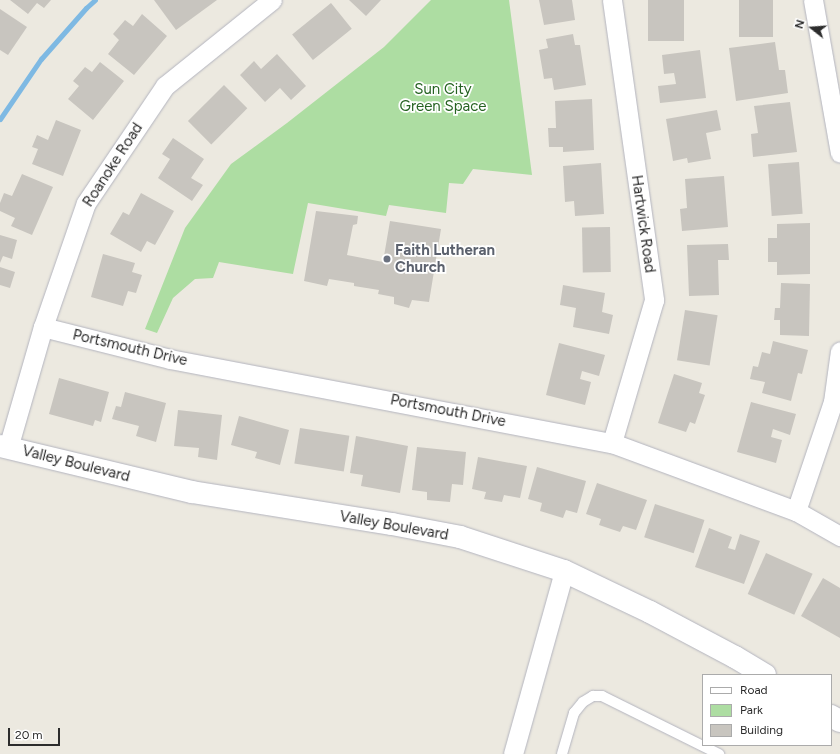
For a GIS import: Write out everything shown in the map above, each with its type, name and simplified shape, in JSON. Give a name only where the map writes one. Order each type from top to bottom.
[{"type":"street","name":"Roanoke Road","points":[[4,447],[43,327],[86,203],[165,86],[272,0]]},
{"type":"street","name":"Hartwick Road","points":[[612,0],[654,300],[612,443]]},
{"type":"street","points":[[813,0],[840,153]]},
{"type":"street","name":"Portsmouth Drive","points":[[43,327],[170,359],[612,443],[796,511],[840,536]]},
{"type":"street","points":[[796,511],[833,402],[840,352]]},
{"type":"street","name":"Valley Boulevard","points":[[4,447],[192,492],[392,524],[460,537],[564,572],[650,612],[735,657],[763,674]]},
{"type":"street","points":[[513,754],[564,572]]},
{"type":"lane","points":[[562,754],[574,714],[583,702],[593,696],[602,696],[702,746]]},
{"type":"lane","points":[[703,746],[719,754]]},
{"type":"green space","name":"Sun City Green Space","points":[[431,0],[509,0],[532,175],[473,169],[463,184],[449,183],[446,213],[389,205],[386,216],[308,203],[293,274],[219,262],[213,278],[195,279],[173,298],[157,333],[145,329],[185,228],[231,164],[287,123],[384,47]]},
{"type":"building","points":[[10,0],[51,0],[44,8],[37,3],[28,14]]},
{"type":"building","points":[[154,0],[217,0],[176,30]]},
{"type":"building","points":[[349,0],[381,0],[366,16]]},
{"type":"building","points":[[539,0],[572,0],[575,20],[544,25]]},
{"type":"building","points":[[648,0],[684,0],[684,41],[648,41]]},
{"type":"building","points":[[739,0],[773,0],[773,37],[739,37]]},
{"type":"building","points":[[331,3],[352,29],[313,60],[292,34]]},
{"type":"building","points":[[0,9],[27,27],[8,55],[0,50]]},
{"type":"building","points":[[142,14],[167,36],[134,75],[108,54],[119,40],[113,34],[125,20],[133,26]]},
{"type":"building","points":[[573,34],[575,45],[580,45],[586,85],[554,90],[552,78],[544,79],[539,50],[548,48],[546,39]]},
{"type":"building","points":[[775,42],[779,70],[785,70],[788,93],[736,101],[729,48]]},
{"type":"building","points":[[700,50],[706,98],[660,103],[658,86],[676,84],[674,73],[664,74],[662,55]]},
{"type":"building","points":[[277,54],[306,86],[291,100],[280,88],[265,102],[240,75],[254,61],[261,69]]},
{"type":"building","points":[[100,62],[124,81],[93,120],[68,99],[79,86],[73,81],[85,67],[92,72]]},
{"type":"building","points":[[224,85],[247,108],[211,144],[188,121]]},
{"type":"building","points":[[592,99],[594,150],[563,152],[563,147],[549,147],[548,128],[556,128],[555,101]]},
{"type":"building","points":[[790,102],[797,152],[753,157],[751,134],[758,133],[754,106]]},
{"type":"building","points":[[717,110],[721,130],[706,133],[711,159],[688,163],[687,158],[673,161],[666,119]]},
{"type":"building","points":[[56,120],[81,130],[63,176],[32,164],[38,149],[32,147],[37,135],[48,140]]},
{"type":"building","points":[[173,138],[204,159],[191,178],[203,185],[192,201],[158,178],[170,159],[162,154]]},
{"type":"building","points":[[799,162],[803,214],[772,216],[768,164]]},
{"type":"building","points":[[601,163],[604,214],[575,216],[574,201],[565,202],[563,166]]},
{"type":"building","points":[[22,174],[53,187],[32,235],[11,226],[15,218],[0,211],[0,203],[4,193],[12,196]]},
{"type":"building","points":[[724,176],[728,227],[682,231],[680,209],[687,208],[685,179]]},
{"type":"building","points":[[141,193],[174,211],[155,245],[147,241],[141,252],[110,234],[123,212],[129,215]]},
{"type":"building","points":[[316,211],[358,216],[357,224],[353,225],[347,255],[383,262],[390,221],[441,229],[429,302],[412,300],[409,308],[394,304],[394,297],[378,294],[379,290],[354,286],[354,283],[329,279],[327,286],[304,281]]},
{"type":"building","points":[[810,223],[810,274],[777,275],[777,262],[768,262],[768,238],[777,238],[777,224]]},
{"type":"building","points":[[582,227],[610,227],[611,272],[583,272]]},
{"type":"building","points":[[0,235],[17,240],[12,259],[3,256],[0,263]]},
{"type":"building","points":[[728,244],[729,260],[718,260],[719,295],[689,296],[687,245]]},
{"type":"building","points":[[103,254],[135,263],[132,272],[142,275],[136,293],[128,291],[123,306],[91,297]]},
{"type":"building","points":[[0,267],[15,272],[10,288],[0,285]]},
{"type":"building","points":[[781,283],[810,284],[809,336],[780,335],[780,320],[774,320],[775,308],[780,308]]},
{"type":"building","points":[[563,285],[605,293],[602,312],[613,315],[609,334],[573,327],[576,308],[560,305]]},
{"type":"building","points":[[685,310],[718,315],[710,366],[677,360]]},
{"type":"building","points":[[773,341],[808,350],[802,374],[798,373],[791,401],[762,393],[765,382],[750,379],[753,366],[758,367],[762,352],[770,354]]},
{"type":"building","points":[[559,343],[605,355],[599,376],[582,371],[580,379],[591,382],[585,405],[546,395]]},
{"type":"building","points":[[674,374],[702,383],[699,393],[705,395],[695,424],[690,422],[686,432],[658,423]]},
{"type":"building","points":[[59,378],[109,392],[101,422],[95,420],[93,426],[49,414]]},
{"type":"building","points":[[125,392],[166,403],[156,442],[136,436],[139,426],[112,419],[116,406],[121,407]]},
{"type":"building","points":[[751,402],[796,414],[790,435],[773,429],[771,437],[782,440],[776,463],[737,452]]},
{"type":"building","points":[[178,410],[222,415],[217,460],[198,457],[199,448],[174,446]]},
{"type":"building","points":[[239,416],[289,430],[280,465],[255,458],[257,452],[231,445]]},
{"type":"building","points":[[300,428],[349,436],[344,471],[294,464]]},
{"type":"building","points":[[356,436],[408,446],[400,493],[361,486],[363,475],[350,473]]},
{"type":"building","points":[[417,447],[466,452],[463,485],[452,484],[450,502],[427,500],[427,492],[412,490]]},
{"type":"building","points":[[478,457],[527,466],[520,498],[504,495],[502,502],[484,499],[486,492],[472,489]]},
{"type":"building","points":[[537,467],[586,481],[577,513],[566,510],[563,518],[540,511],[542,503],[528,499]]},
{"type":"building","points":[[597,483],[647,500],[636,530],[623,526],[620,532],[599,525],[601,519],[586,514]]},
{"type":"building","points":[[655,504],[704,520],[694,553],[644,537]]},
{"type":"building","points":[[709,528],[732,537],[728,548],[735,550],[740,534],[760,541],[744,584],[695,567]]},
{"type":"building","points":[[766,553],[813,574],[794,615],[748,594]]},
{"type":"building","points":[[823,578],[840,588],[840,638],[801,616]]},
{"type":"waterway","points":[[0,119],[41,59],[86,8],[95,0]]},
{"type":"place","name":"Faith Lutheran Church","points":[[387,259]]}]
